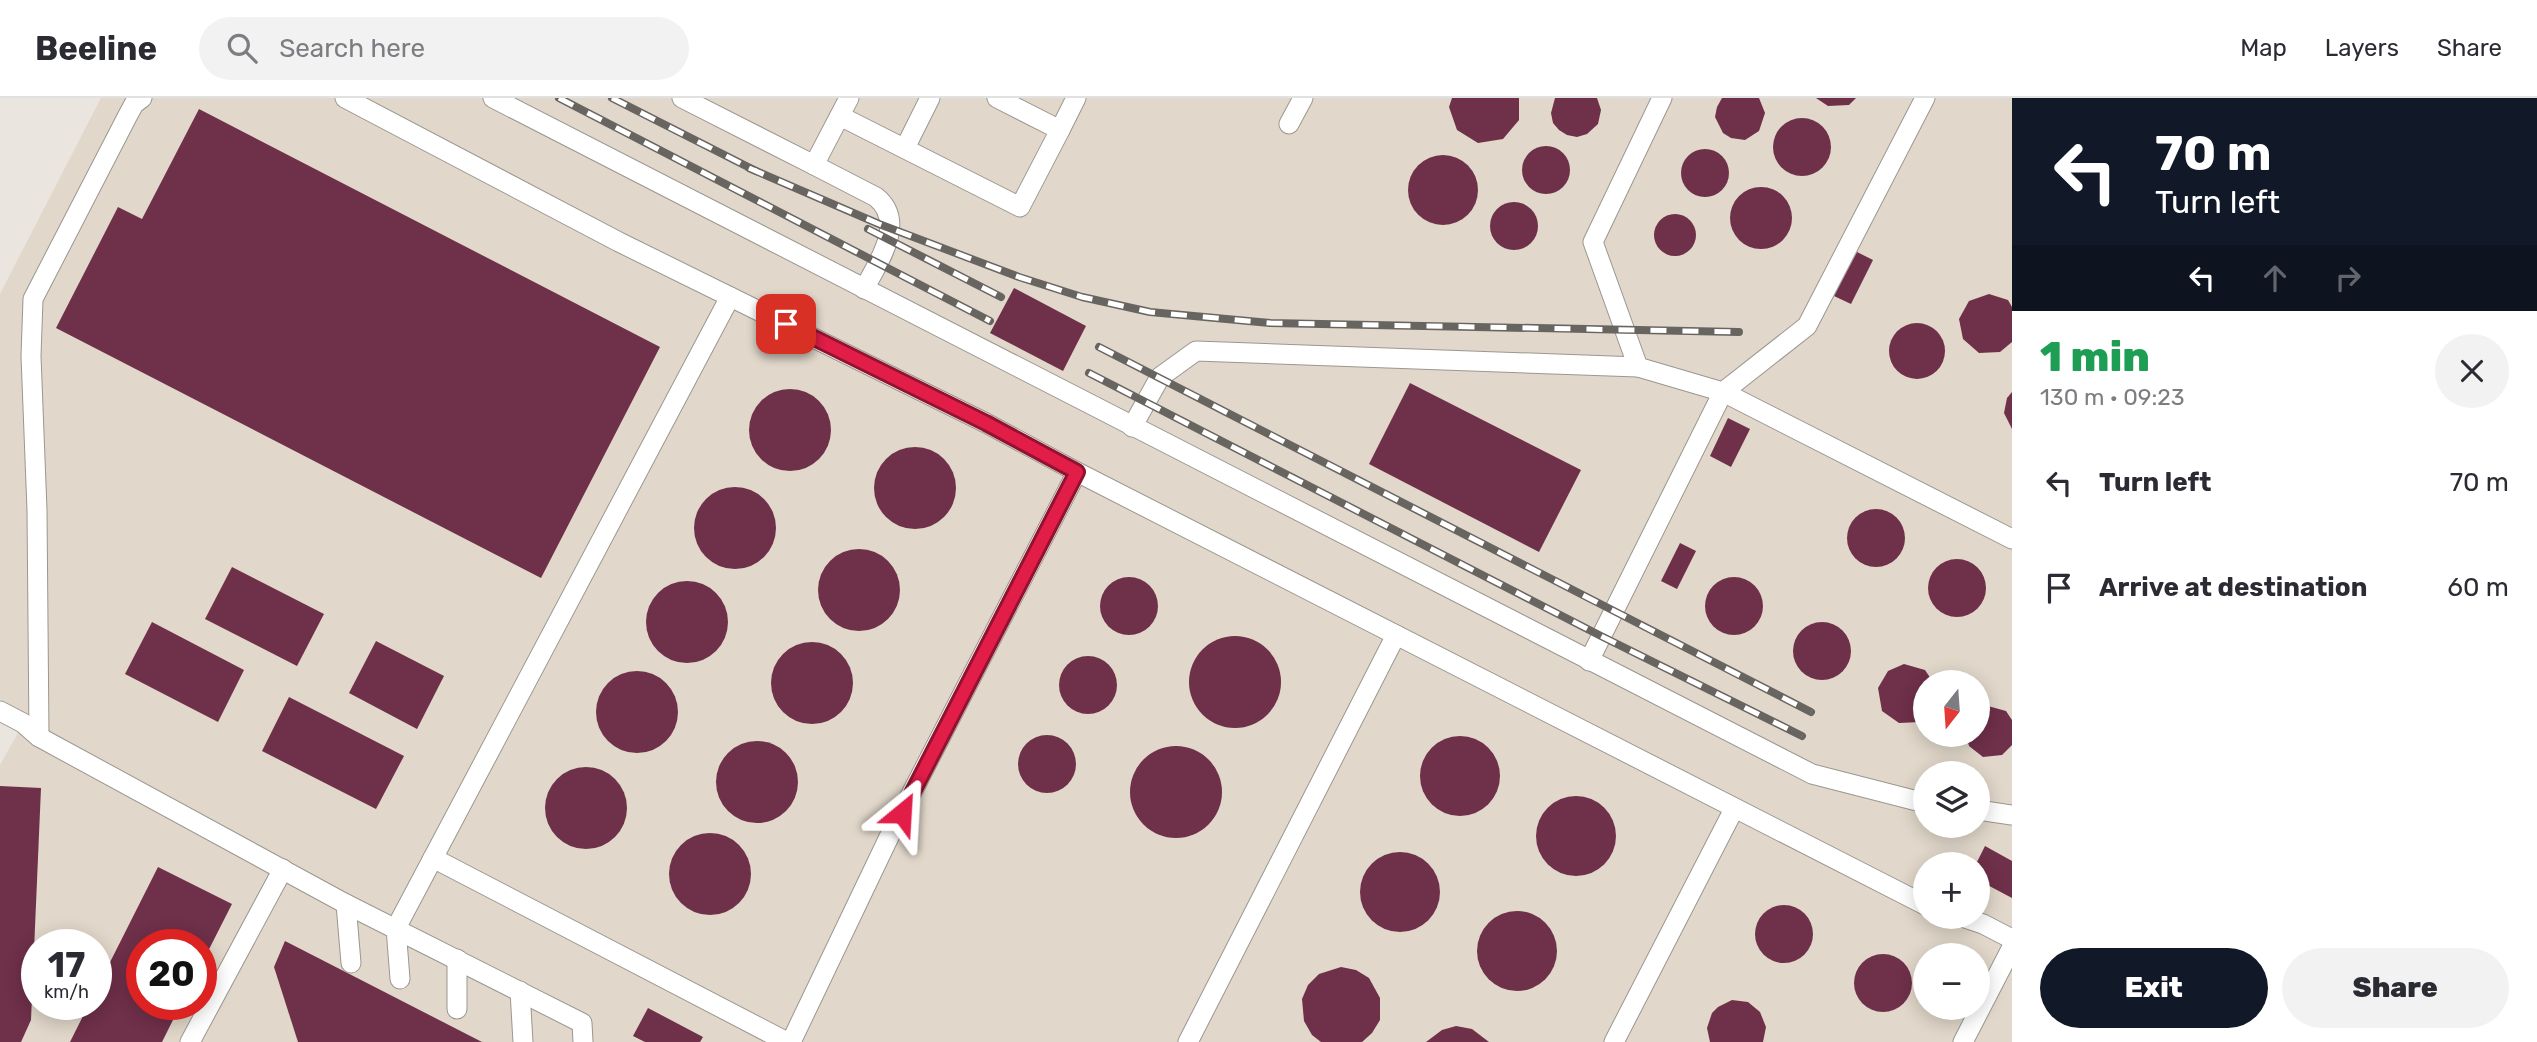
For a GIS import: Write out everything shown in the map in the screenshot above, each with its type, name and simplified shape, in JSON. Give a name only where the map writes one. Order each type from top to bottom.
[{"type":"lane","points":[[39,737],[37,510],[31,356],[33,299],[128,115],[142,98]]},
{"type":"lane","points":[[345,98],[619,242],[986,423],[1913,899]]},
{"type":"lane","points":[[493,98],[1812,774],[1913,800]]},
{"type":"lane","points":[[682,98],[882,202],[890,216],[888,239],[864,289]]},
{"type":"lane","points":[[814,165],[849,98]]},
{"type":"lane","points":[[905,148],[930,98]]},
{"type":"lane","points":[[997,98],[1060,130]]},
{"type":"lane","points":[[840,116],[1020,207],[1076,98]]},
{"type":"lane","points":[[1289,124],[1303,98]]},
{"type":"lane","points":[[1638,366],[1594,242],[1662,98]]},
{"type":"lane","points":[[1589,661],[1723,392],[1807,326],[1925,98]]},
{"type":"lane","points":[[400,979],[396,928],[730,297]]},
{"type":"lane","points":[[1132,427],[1160,377],[1196,351],[1638,366],[1723,392],[2012,539]]},
{"type":"lane","points":[[433,858],[789,1042],[889,837],[1077,472]]},
{"type":"lane","points":[[1188,1042],[1395,635]]},
{"type":"lane","points":[[0,711],[23,723],[39,737],[346,904],[582,1023],[583,1042]]},
{"type":"lane","points":[[1614,1042],[1734,809]]},
{"type":"lane","points":[[1990,812],[2012,815]]},
{"type":"lane","points":[[190,1042],[283,869]]},
{"type":"lane","points":[[346,904],[351,963]]},
{"type":"lane","points":[[1990,928],[2012,939]]},
{"type":"lane","points":[[1963,1042],[2012,947]]},
{"type":"lane","points":[[457,959],[457,1009]]},
{"type":"lane","points":[[520,991],[523,1042]]},
{"type":"shaded area","points":[[101,98],[2012,98],[2012,1042],[0,1042],[0,765],[28,715],[0,699],[0,294]]},
{"type":"building","points":[[1452,98],[1519,98],[1519,120],[1503,139],[1478,143],[1457,130],[1449,107]]},
{"type":"building","points":[[1555,98],[1597,98],[1601,110],[1598,124],[1587,134],[1577,137],[1567,135],[1553,123],[1551,113]]},
{"type":"building","points":[[1722,98],[1759,98],[1765,113],[1759,131],[1745,140],[1731,138],[1723,133],[1715,117]]},
{"type":"building","points":[[1816,98],[1856,98],[1849,105],[1828,106]]},
{"type":"building","points":[[199,109],[660,347],[541,578],[56,328],[118,207],[142,219]]},
{"type":"building","points":[[1802,118],[1813,120],[1826,131],[1831,147],[1829,158],[1818,171],[1802,176],[1791,174],[1778,163],[1773,147],[1775,136],[1786,123]]},
{"type":"building","points":[[1546,146],[1563,153],[1570,170],[1563,187],[1546,194],[1529,187],[1522,170],[1529,153]]},
{"type":"building","points":[[1705,149],[1722,156],[1729,173],[1722,190],[1705,197],[1688,190],[1681,173],[1688,156]]},
{"type":"building","points":[[1443,155],[1468,165],[1478,190],[1468,215],[1443,225],[1418,215],[1408,190],[1418,165]]},
{"type":"building","points":[[1761,187],[1783,196],[1792,218],[1783,240],[1761,249],[1739,240],[1730,218],[1739,196]]},
{"type":"building","points":[[1514,202],[1523,203],[1531,209],[1537,217],[1537,235],[1531,243],[1523,249],[1514,250],[1505,249],[1497,243],[1491,235],[1490,226],[1491,217],[1497,209],[1505,203]]},
{"type":"building","points":[[1675,214],[1690,220],[1696,235],[1690,250],[1675,256],[1660,250],[1654,235],[1660,220]]},
{"type":"building","points":[[1857,252],[1873,260],[1851,304],[1834,296]]},
{"type":"building","points":[[1014,288],[1086,326],[1063,371],[990,333]]},
{"type":"building","points":[[1989,294],[2008,300],[2012,307],[2012,342],[2000,352],[1979,353],[1963,339],[1959,319],[1969,301]]},
{"type":"building","points":[[1917,323],[1928,325],[1937,331],[1943,340],[1943,362],[1937,371],[1928,377],[1917,379],[1906,377],[1897,371],[1891,362],[1889,351],[1891,340],[1897,331],[1906,325]]},
{"type":"building","points":[[1410,383],[1581,470],[1539,552],[1369,464]]},
{"type":"building","points":[[790,389],[806,392],[819,401],[828,414],[831,430],[828,446],[819,459],[806,468],[790,471],[774,468],[761,459],[752,446],[749,430],[752,414],[761,401],[774,392]]},
{"type":"building","points":[[2012,392],[2012,429],[2004,413],[2007,398]]},
{"type":"building","points":[[1728,418],[1750,429],[1731,467],[1710,456]]},
{"type":"building","points":[[915,447],[931,450],[944,459],[953,472],[956,488],[953,504],[944,517],[931,526],[915,529],[899,526],[886,517],[877,504],[874,488],[877,472],[886,459],[899,450]]},
{"type":"building","points":[[735,487],[751,490],[764,499],[773,512],[776,528],[773,544],[764,557],[751,566],[735,569],[719,566],[706,557],[697,544],[694,528],[697,512],[706,499],[719,490]]},
{"type":"building","points":[[1876,509],[1887,511],[1900,522],[1905,538],[1903,549],[1892,562],[1876,567],[1865,565],[1852,554],[1847,538],[1849,527],[1860,514]]},
{"type":"building","points":[[1680,543],[1696,551],[1677,589],[1661,581]]},
{"type":"building","points":[[859,549],[875,552],[888,561],[897,574],[900,590],[897,606],[888,619],[875,628],[859,631],[843,628],[830,619],[821,606],[818,590],[821,574],[830,561],[843,552]]},
{"type":"building","points":[[1957,559],[1978,567],[1986,588],[1978,609],[1957,617],[1936,609],[1928,588],[1936,567]]},
{"type":"building","points":[[232,567],[324,614],[297,666],[205,619]]},
{"type":"building","points":[[1129,577],[1145,582],[1153,590],[1158,606],[1153,622],[1145,630],[1129,635],[1113,630],[1105,622],[1100,606],[1105,590],[1113,582]]},
{"type":"building","points":[[1734,577],[1745,579],[1758,590],[1763,606],[1761,617],[1750,630],[1734,635],[1723,633],[1710,622],[1705,606],[1707,595],[1718,582]]},
{"type":"building","points":[[687,581],[703,584],[716,593],[725,606],[728,622],[725,638],[716,651],[703,660],[687,663],[671,660],[658,651],[649,638],[646,622],[649,606],[658,593],[671,584]]},
{"type":"building","points":[[152,622],[244,670],[218,722],[125,674]]},
{"type":"building","points":[[1822,622],[1833,624],[1846,635],[1851,651],[1849,662],[1838,675],[1822,680],[1811,678],[1798,667],[1793,651],[1795,640],[1806,627]]},
{"type":"building","points":[[1235,636],[1253,639],[1268,649],[1278,664],[1281,682],[1278,700],[1268,715],[1253,725],[1235,728],[1217,725],[1202,715],[1192,700],[1189,682],[1192,664],[1202,649],[1217,639]]},
{"type":"building","points":[[376,641],[444,676],[417,729],[349,693]]},
{"type":"building","points":[[812,642],[828,645],[841,654],[850,667],[853,683],[850,699],[841,712],[828,721],[812,724],[796,721],[783,712],[774,699],[771,683],[774,667],[783,654],[796,645]]},
{"type":"building","points":[[1088,656],[1099,658],[1112,669],[1117,685],[1115,696],[1104,709],[1088,714],[1077,712],[1064,701],[1059,685],[1061,674],[1072,661]]},
{"type":"building","points":[[1904,664],[1925,670],[1913,670],[1913,722],[1899,723],[1882,711],[1878,688],[1888,671]]},
{"type":"building","points":[[637,671],[653,674],[666,683],[675,696],[678,712],[675,728],[666,741],[653,750],[637,753],[621,750],[608,741],[599,728],[596,712],[599,696],[608,683],[621,674]]},
{"type":"building","points":[[289,697],[404,756],[376,809],[262,751]]},
{"type":"building","points":[[1990,707],[2006,711],[2012,720],[2012,745],[2002,755],[1983,757],[1970,747],[1990,747]]},
{"type":"building","points":[[1047,735],[1058,737],[1071,748],[1076,764],[1074,775],[1063,788],[1047,793],[1036,791],[1023,780],[1018,764],[1020,753],[1031,740]]},
{"type":"building","points":[[1460,736],[1475,739],[1488,748],[1497,761],[1500,776],[1497,791],[1488,804],[1475,813],[1460,816],[1445,813],[1432,804],[1423,791],[1420,776],[1423,761],[1432,748],[1445,739]]},
{"type":"building","points":[[757,741],[773,744],[786,753],[795,766],[798,782],[795,798],[786,811],[773,820],[757,823],[741,820],[728,811],[719,798],[716,782],[719,766],[728,753],[741,744]]},
{"type":"building","points":[[1176,746],[1194,749],[1209,759],[1219,774],[1222,792],[1219,810],[1209,825],[1194,835],[1176,838],[1158,835],[1143,825],[1133,810],[1130,792],[1133,774],[1143,759],[1158,749]]},
{"type":"building","points":[[586,767],[602,770],[615,779],[624,792],[627,808],[624,824],[615,837],[602,846],[586,849],[570,846],[557,837],[548,824],[545,808],[548,792],[557,779],[570,770]]},
{"type":"building","points":[[0,786],[41,788],[35,929],[21,929],[21,1020],[31,1020],[21,1042],[0,1042]]},
{"type":"building","points":[[1576,796],[1591,799],[1604,808],[1613,821],[1616,836],[1613,851],[1604,864],[1591,873],[1576,876],[1561,873],[1548,864],[1539,851],[1536,836],[1539,821],[1548,808],[1561,799]]},
{"type":"building","points":[[710,833],[726,836],[739,845],[748,858],[751,874],[748,890],[739,903],[726,912],[710,915],[694,912],[681,903],[672,890],[669,874],[672,858],[681,845],[694,836]]},
{"type":"building","points":[[1985,846],[2012,861],[2012,898],[1990,886],[1990,852],[1982,852]]},
{"type":"building","points":[[1400,852],[1415,855],[1428,864],[1437,877],[1440,892],[1437,907],[1428,920],[1415,929],[1400,932],[1385,929],[1372,920],[1363,907],[1360,892],[1363,877],[1372,864],[1385,855]]},
{"type":"building","points":[[158,867],[232,904],[217,934],[217,929],[127,929]]},
{"type":"building","points":[[1778,905],[1790,905],[1805,913],[1813,928],[1813,940],[1805,955],[1790,963],[1778,963],[1763,955],[1755,940],[1755,928],[1763,913]]},
{"type":"building","points":[[1517,911],[1532,914],[1545,923],[1554,936],[1557,951],[1554,966],[1545,979],[1532,988],[1517,991],[1502,988],[1489,979],[1480,966],[1477,951],[1480,936],[1489,923],[1502,914]]},
{"type":"building","points":[[126,930],[126,1020],[173,1020],[162,1042],[70,1042],[81,1020],[112,1020],[112,958]]},
{"type":"building","points":[[285,941],[482,1042],[298,1042],[274,967]]},
{"type":"building","points":[[1877,954],[1889,954],[1904,962],[1912,977],[1912,989],[1904,1004],[1889,1012],[1877,1012],[1862,1004],[1854,989],[1854,977],[1862,962]]},
{"type":"building","points":[[1341,967],[1356,970],[1369,978],[1380,998],[1380,1020],[1362,1042],[1321,1042],[1312,1035],[1304,1021],[1302,999],[1308,985],[1319,974]]},
{"type":"building","points":[[1732,1000],[1748,1002],[1760,1012],[1766,1027],[1763,1042],[1710,1042],[1707,1028],[1712,1013]]},
{"type":"building","points":[[648,1008],[703,1037],[700,1042],[645,1042],[633,1036]]},
{"type":"building","points":[[1456,1026],[1472,1029],[1489,1042],[1426,1042],[1442,1030]]},
{"type":"railway","points":[[559,98],[990,321]]},
{"type":"railway","points":[[612,98],[756,171]]},
{"type":"railway","points":[[749,168],[879,224],[1019,277],[1082,297],[1150,312],[1270,323],[1739,332]]},
{"type":"railway","points":[[868,229],[1001,297]]},
{"type":"railway","points":[[1099,347],[1811,712]]},
{"type":"railway","points":[[1089,373],[1802,736]]},
{"type":"route","points":[[786,324],[986,423],[1077,472],[902,813]]}]
